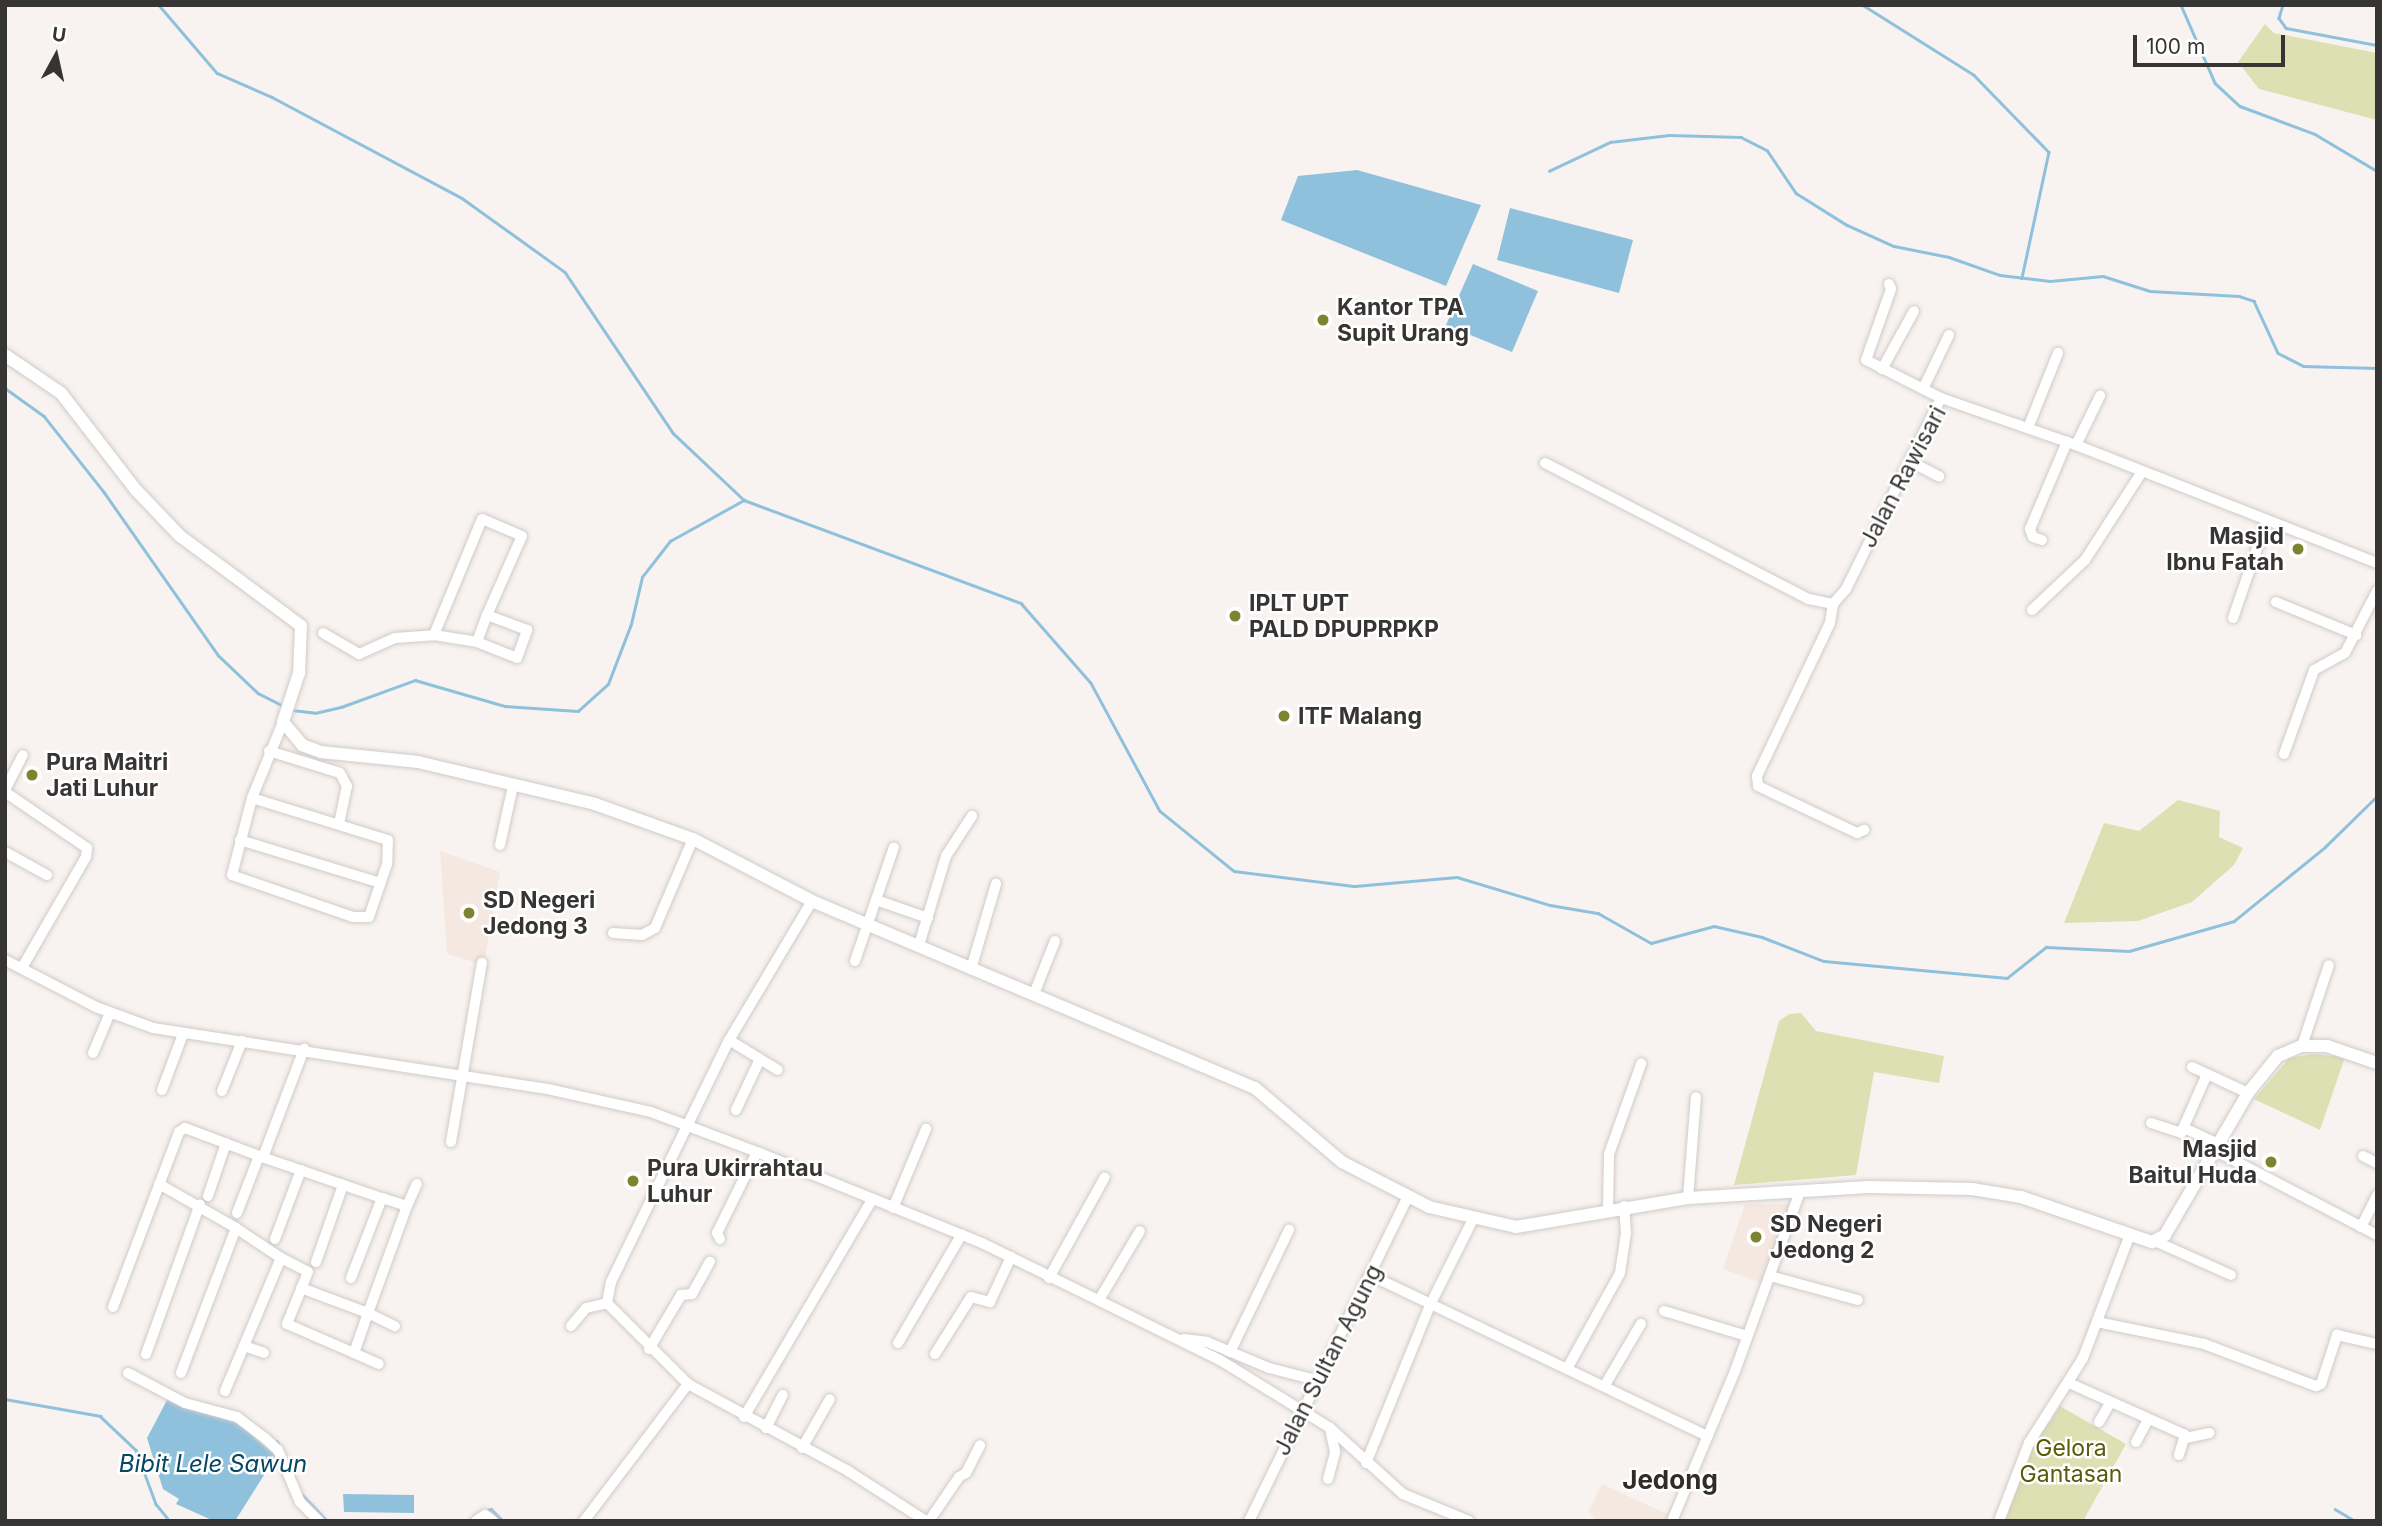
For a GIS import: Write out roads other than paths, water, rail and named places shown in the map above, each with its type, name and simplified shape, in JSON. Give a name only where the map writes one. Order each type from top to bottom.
[{"type":"street","points":[[1889,284],[1889,297],[1866,360],[1941,398]]},
{"type":"street","points":[[1882,369],[1914,312]]},
{"type":"street","points":[[1923,389],[1949,335]]},
{"type":"street","points":[[2028,428],[2058,353]]},
{"type":"street","points":[[5,355],[61,393],[136,490],[180,536],[301,626],[299,673],[253,798],[240,840],[234,879],[353,917],[369,917],[391,842],[253,798]]},
{"type":"street","points":[[2042,540],[2033,537],[2030,529],[2071,444],[2100,397]]},
{"type":"street","name":"Jalan Rawisari","points":[[1864,830],[1857,833],[1758,786],[1758,776],[1829,624],[1833,604],[1846,589],[1941,398],[2071,444],[2377,563]]},
{"type":"street","points":[[1909,461],[1939,476]]},
{"type":"street","points":[[1545,463],[1809,599],[1833,604]]},
{"type":"street","points":[[2032,610],[2067,572],[2085,560],[2142,472]]},
{"type":"street","points":[[434,635],[482,519],[522,536],[477,642]]},
{"type":"street","points":[[2233,618],[2266,522]]},
{"type":"street","points":[[2284,754],[2314,670],[2341,658],[2356,635],[2377,592]]},
{"type":"street","points":[[2276,602],[2356,635]]},
{"type":"street","points":[[323,633],[359,654],[395,638],[434,635],[477,642],[517,658],[527,630],[487,614]]},
{"type":"street","points":[[283,718],[292,736],[321,752],[418,762],[594,804],[693,839],[812,901],[869,922],[971,969],[1255,1088],[1342,1162],[1406,1198],[1473,1219],[1533,1226],[1608,1208],[1688,1198],[1800,1191],[1941,1188],[2001,1192],[2129,1237],[2157,1242],[2231,1275]]},
{"type":"street","points":[[269,751],[340,773],[346,786],[340,824]]},
{"type":"street","points":[[22,968],[86,856],[87,848],[5,791],[23,755]]},
{"type":"street","points":[[500,845],[513,786]]},
{"type":"street","points":[[919,945],[946,856],[972,816]]},
{"type":"street","points":[[613,933],[642,934],[655,928],[693,839]]},
{"type":"street","points":[[240,840],[380,883]]},
{"type":"street","points":[[855,961],[894,846]]},
{"type":"street","points":[[5,852],[47,875]]},
{"type":"street","points":[[971,969],[996,884]]},
{"type":"street","points":[[876,900],[929,918]]},
{"type":"street","points":[[607,1303],[611,1282],[729,1040],[812,901]]},
{"type":"street","points":[[1034,994],[1055,941]]},
{"type":"street","points":[[5,960],[110,1013],[183,1034],[461,1072],[651,1112],[757,1152],[871,1201],[962,1234],[1180,1339],[1302,1408],[1331,1428],[1366,1463],[1403,1494],[1469,1521]]},
{"type":"street","points":[[451,1142],[482,963]]},
{"type":"street","points":[[2302,1046],[2329,965]]},
{"type":"street","points":[[93,1053],[110,1013]]},
{"type":"street","points":[[162,1090],[183,1034]]},
{"type":"street","points":[[729,1040],[778,1070]]},
{"type":"street","points":[[222,1091],[242,1041]]},
{"type":"street","points":[[2157,1242],[2248,1093],[2278,1056],[2302,1046],[2341,1049],[2377,1063]]},
{"type":"street","points":[[237,1213],[304,1049]]},
{"type":"street","points":[[736,1110],[760,1059]]},
{"type":"street","points":[[1608,1208],[1609,1154],[1641,1064]]},
{"type":"street","points":[[2192,1066],[2248,1093]]},
{"type":"street","points":[[2151,1123],[2181,1133],[2207,1074]]},
{"type":"street","points":[[1688,1198],[1696,1097]]},
{"type":"street","points":[[2184,1128],[2377,1235]]},
{"type":"street","points":[[113,1307],[182,1129],[407,1206]]},
{"type":"street","points":[[893,1208],[926,1129]]},
{"type":"street","points":[[146,1354],[226,1143]]},
{"type":"street","points":[[720,1239],[717,1233],[757,1152]]},
{"type":"street","points":[[2363,1156],[2377,1163]]},
{"type":"street","points":[[275,1239],[301,1170]]},
{"type":"street","points":[[1049,1278],[1105,1177]]},
{"type":"street","points":[[159,1184],[204,1200],[236,1228],[281,1258],[308,1272],[287,1324],[379,1364]]},
{"type":"street","points":[[354,1353],[417,1184]]},
{"type":"street","points":[[316,1262],[343,1185]]},
{"type":"street","points":[[1672,1521],[1747,1336],[1800,1191]]},
{"type":"street","points":[[2361,1227],[2377,1195]]},
{"type":"street","points":[[351,1278],[382,1198]]},
{"type":"street","name":"Jalan Sultan Agung","points":[[1249,1521],[1316,1380],[1372,1276],[1406,1198]]},
{"type":"street","points":[[744,1417],[871,1201]]},
{"type":"street","points":[[1568,1367],[1620,1273],[1626,1233],[1624,1206]]},
{"type":"street","points":[[1366,1463],[1430,1305],[1473,1219]]},
{"type":"street","points":[[181,1373],[236,1228]]},
{"type":"street","points":[[1099,1300],[1140,1230]]},
{"type":"street","points":[[1230,1352],[1289,1230]]},
{"type":"street","points":[[898,1343],[962,1234]]},
{"type":"street","points":[[1999,1521],[2029,1443],[2069,1384],[2097,1322],[2129,1237]]},
{"type":"street","points":[[935,1354],[971,1297],[990,1302],[1011,1257]]},
{"type":"street","points":[[225,1391],[281,1258]]},
{"type":"street","points":[[649,1349],[681,1296],[692,1294],[710,1262]]},
{"type":"street","points":[[1372,1276],[1568,1367],[1708,1436]]},
{"type":"street","points":[[1770,1276],[1858,1300]]},
{"type":"street","points":[[301,1287],[395,1326]]},
{"type":"street","points":[[571,1326],[586,1308],[607,1303]]},
{"type":"street","points":[[607,1303],[649,1349],[688,1384],[877,1488],[928,1521],[959,1477],[966,1474],[980,1445]]},
{"type":"street","points":[[1664,1311],[1747,1336]]},
{"type":"street","points":[[2097,1322],[2204,1344],[2316,1386],[2321,1384],[2337,1335],[2377,1344]]},
{"type":"street","points":[[1605,1385],[1641,1325]]},
{"type":"street","points":[[1180,1339],[1207,1342],[1316,1380]]},
{"type":"street","points":[[244,1346],[264,1353]]},
{"type":"street","points":[[128,1373],[186,1403],[237,1417],[266,1439],[278,1450],[300,1502],[319,1521]]},
{"type":"street","points":[[584,1521],[688,1384]]},
{"type":"street","points":[[2069,1384],[2186,1438],[2210,1433]]},
{"type":"street","points":[[766,1428],[783,1395]]},
{"type":"street","points":[[802,1448],[830,1399]]},
{"type":"street","points":[[2099,1422],[2110,1403]]},
{"type":"street","points":[[2136,1442],[2147,1421]]},
{"type":"street","points":[[1328,1479],[1335,1452],[1331,1428]]},
{"type":"street","points":[[2179,1455],[2186,1438]]},
{"type":"street","points":[[476,1521],[485,1515],[493,1521]]},
{"type":"water","points":[[1357,170],[1481,205],[1446,286],[1281,220],[1298,176]]},
{"type":"water","points":[[1510,208],[1633,240],[1619,293],[1497,260]]},
{"type":"water","points":[[1473,264],[1538,291],[1512,352],[1446,325]]},
{"type":"water","name":"Bibit Lele Sawun","points":[[167,1400],[231,1417],[276,1456],[235,1521],[214,1521],[176,1504],[179,1499],[163,1489],[147,1438]]},
{"type":"water","points":[[343,1494],[414,1495],[414,1513],[344,1512]]},
{"type":"waterway","points":[[159,5],[217,73],[272,97],[462,198],[565,272],[673,433],[744,500]]},
{"type":"waterway","points":[[1863,5],[1974,75],[2049,152],[2022,278]]},
{"type":"waterway","points":[[2181,5],[2215,83],[2240,106],[2315,134],[2377,171]]},
{"type":"waterway","points":[[2283,5],[2279,18],[2286,28],[2377,45]]},
{"type":"waterway","points":[[1549,171],[1610,142],[1669,135],[1741,137],[1767,150],[1796,193],[1847,225],[1894,246],[1949,257],[2000,275],[2050,281],[2103,276],[2150,291],[2239,296],[2254,301],[2278,353],[2303,366],[2377,368]]},
{"type":"waterway","points":[[5,388],[44,416],[104,492],[219,656],[258,693],[283,706]]},
{"type":"waterway","points":[[292,710],[315,713],[341,707],[415,680],[505,706],[578,711],[608,684],[631,624],[642,577],[670,541],[744,500],[1021,603],[1091,683],[1160,811],[1234,871],[1355,886],[1457,877],[1550,905],[1598,913],[1651,943],[1714,926],[1762,937],[1824,961],[2007,978],[2046,947],[2129,951],[2234,921],[2325,847],[2377,796]]},
{"type":"waterway","points":[[5,1399],[100,1416],[136,1450],[156,1504],[170,1521]]},
{"type":"waterway","points":[[277,1441],[290,1466]]},
{"type":"waterway","points":[[302,1494],[327,1521]]},
{"type":"waterway","points":[[485,1511],[491,1509],[503,1521]]},
{"type":"waterway","points":[[2335,1509],[2355,1521]]},
{"type":"waterway","points":[[360,1521],[405,1521]]},
{"type":"place","name":"Kantor TPA Supit Urang","points":[[1323,320]]},
{"type":"place","name":"Masjid Ibnu Fatah","points":[[2298,549]]},
{"type":"place","name":"IPLT UPT PALD DPUPRPKP","points":[[1235,616]]},
{"type":"place","name":"ITF Malang","points":[[1284,716]]},
{"type":"place","name":"Pura Maitri Jati Luhur","points":[[32,775]]},
{"type":"place","name":"SD Negeri Jedong 3","points":[[469,913]]},
{"type":"place","name":"Masjid Baitul Huda","points":[[2271,1162]]},
{"type":"place","name":"Pura Ukirrahtau Luhur","points":[[633,1181]]},
{"type":"place","name":"SD Negeri Jedong 2","points":[[1756,1237]]},
{"type":"district","name":"Jedong","points":[[1670,1480]]},
{"type":"park label","name":"Gelora Gantasan","points":[[2071,1461]]}]
